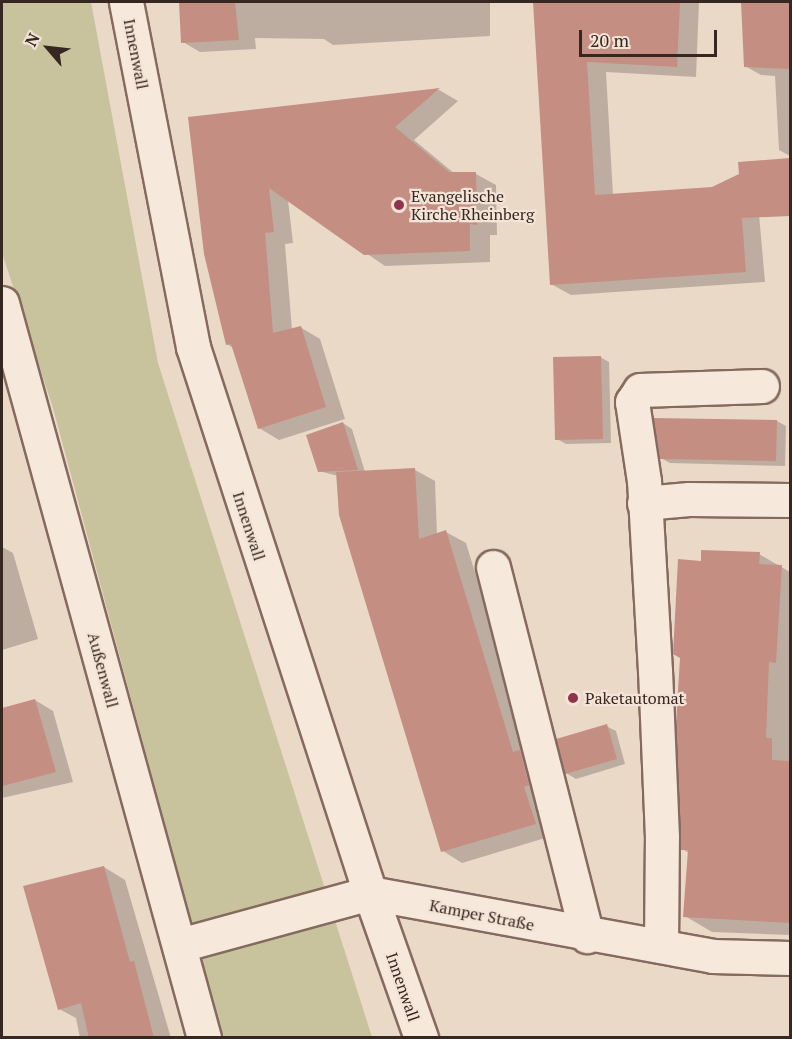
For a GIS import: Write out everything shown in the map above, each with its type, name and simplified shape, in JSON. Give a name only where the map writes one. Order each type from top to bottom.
[{"type":"street","name":"Innenwall","points":[[126,2],[192,347],[370,893],[421,1038]]},
{"type":"street","name":"Außenwall","points":[[2,303],[204,1038]]},
{"type":"street","points":[[661,946],[662,837],[645,502],[632,402],[640,390],[762,386]]},
{"type":"street","points":[[645,502],[689,499],[790,500]]},
{"type":"street","points":[[494,567],[587,936]]},
{"type":"street","name":"Kamper Straße","points":[[180,945],[370,893],[587,936],[661,946],[712,956],[790,958]]},
{"type":"shaded area","points":[[2,2],[91,2],[158,363],[372,1037],[222,1037],[53,408],[2,253]]},
{"type":"building","points":[[179,2],[235,2],[239,40],[181,43]]},
{"type":"building","points":[[533,2],[680,2],[677,67],[587,62],[595,195],[712,187],[739,174],[738,162],[790,158],[790,216],[742,218],[746,272],[550,285]]},
{"type":"building","points":[[741,2],[790,2],[790,69],[744,67]]},
{"type":"building","points":[[440,88],[395,127],[449,172],[476,172],[477,225],[470,224],[470,251],[364,255],[269,188],[274,232],[265,233],[273,333],[301,326],[326,407],[258,429],[231,344],[226,345],[204,254],[188,117]]},
{"type":"building","points":[[601,356],[603,439],[555,440],[553,357]]},
{"type":"building","points":[[653,418],[777,420],[776,461],[660,459]]},
{"type":"building","points":[[343,422],[358,470],[318,472],[306,435]]},
{"type":"building","points":[[415,468],[419,539],[446,530],[513,752],[520,750],[529,785],[524,787],[536,824],[441,852],[339,515],[336,472]]},
{"type":"building","points":[[701,550],[760,552],[759,564],[782,565],[776,663],[769,662],[766,738],[772,738],[772,760],[790,761],[790,923],[683,917],[688,850],[681,850],[676,723],[680,658],[673,654],[678,559],[701,561]]},
{"type":"building","points":[[35,699],[56,772],[2,786],[2,708]]},
{"type":"building","points":[[607,724],[617,759],[565,774],[556,739]]},
{"type":"building","points":[[104,866],[130,962],[134,961],[154,1038],[89,1038],[81,1003],[58,1010],[23,886]]},
{"type":"place","name":"Evangelische Kirche Rheinberg","points":[[399,205]]},
{"type":"place","name":"Paketautomat","points":[[573,698]]}]
